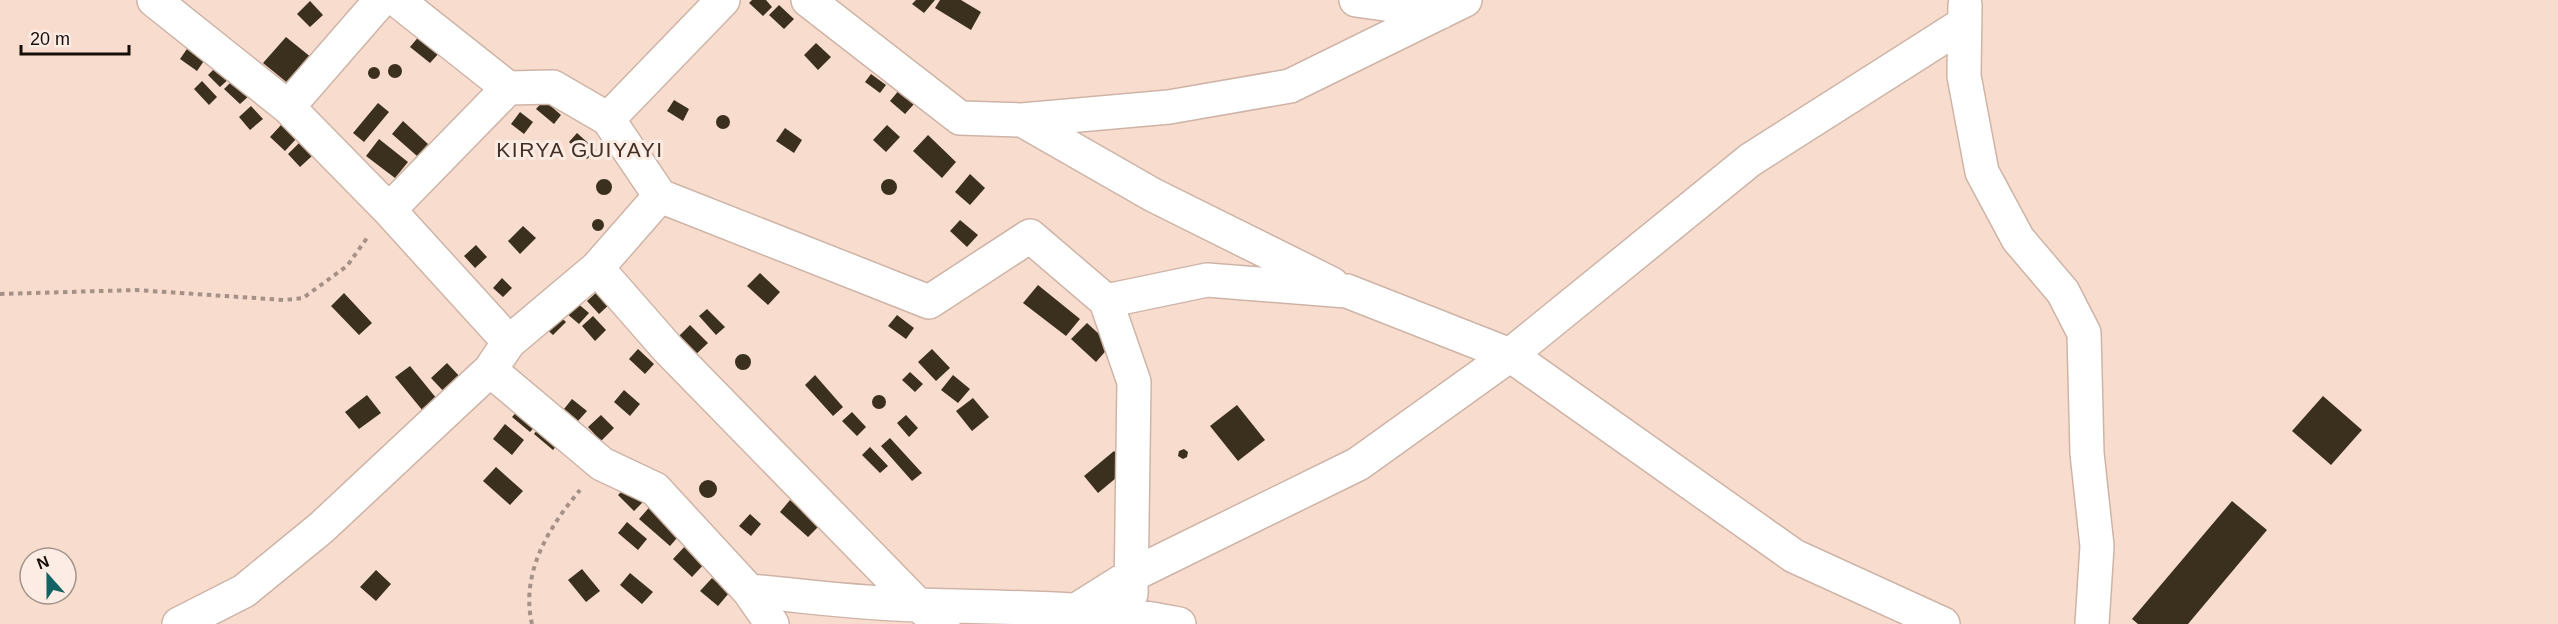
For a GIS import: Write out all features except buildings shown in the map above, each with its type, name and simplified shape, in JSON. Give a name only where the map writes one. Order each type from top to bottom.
[{"type":"street","points":[[154,0],[288,107],[389,210],[509,342]]},
{"type":"street","points":[[288,107],[381,0]]},
{"type":"street","points":[[397,0],[508,88],[553,87],[608,119],[660,196],[929,302],[1030,236],[1106,301],[1134,381],[1131,619]]},
{"type":"street","points":[[608,119],[723,0]]},
{"type":"street","points":[[808,0],[960,118],[1022,120],[1169,106],[1290,86],[1453,6]]},
{"type":"street","points":[[1356,0],[1453,6]]},
{"type":"street","points":[[1067,617],[1131,575],[1358,464],[1510,355],[1750,160],[1965,11]]},
{"type":"street","points":[[1965,11],[1964,76],[1982,172],[2018,239],[2063,292],[2084,333],[2087,453],[2097,546],[2092,624]]},
{"type":"street","points":[[389,210],[508,88]]},
{"type":"street","points":[[1022,120],[1153,195],[1347,291],[1510,355],[1794,556],[1943,624]]},
{"type":"street","points":[[179,624],[244,591],[321,528],[490,370],[509,342],[597,268],[660,196]]},
{"type":"street","points":[[597,268],[668,349],[930,615]]},
{"type":"street","points":[[1106,301],[1207,280],[1347,291]]},
{"type":"street","points":[[490,370],[602,464],[655,489],[749,591],[772,624]]},
{"type":"street","points":[[749,591],[930,615],[1131,619],[1179,624]]},
{"type":"path","points":[[0,294],[136,291],[284,300],[303,298],[346,266],[389,210]]},
{"type":"path","points":[[532,624],[528,606],[537,554],[560,514],[602,464]]},
{"type":"district","name":"KIRYA GUIYAYI","points":[[580,149]]}]
